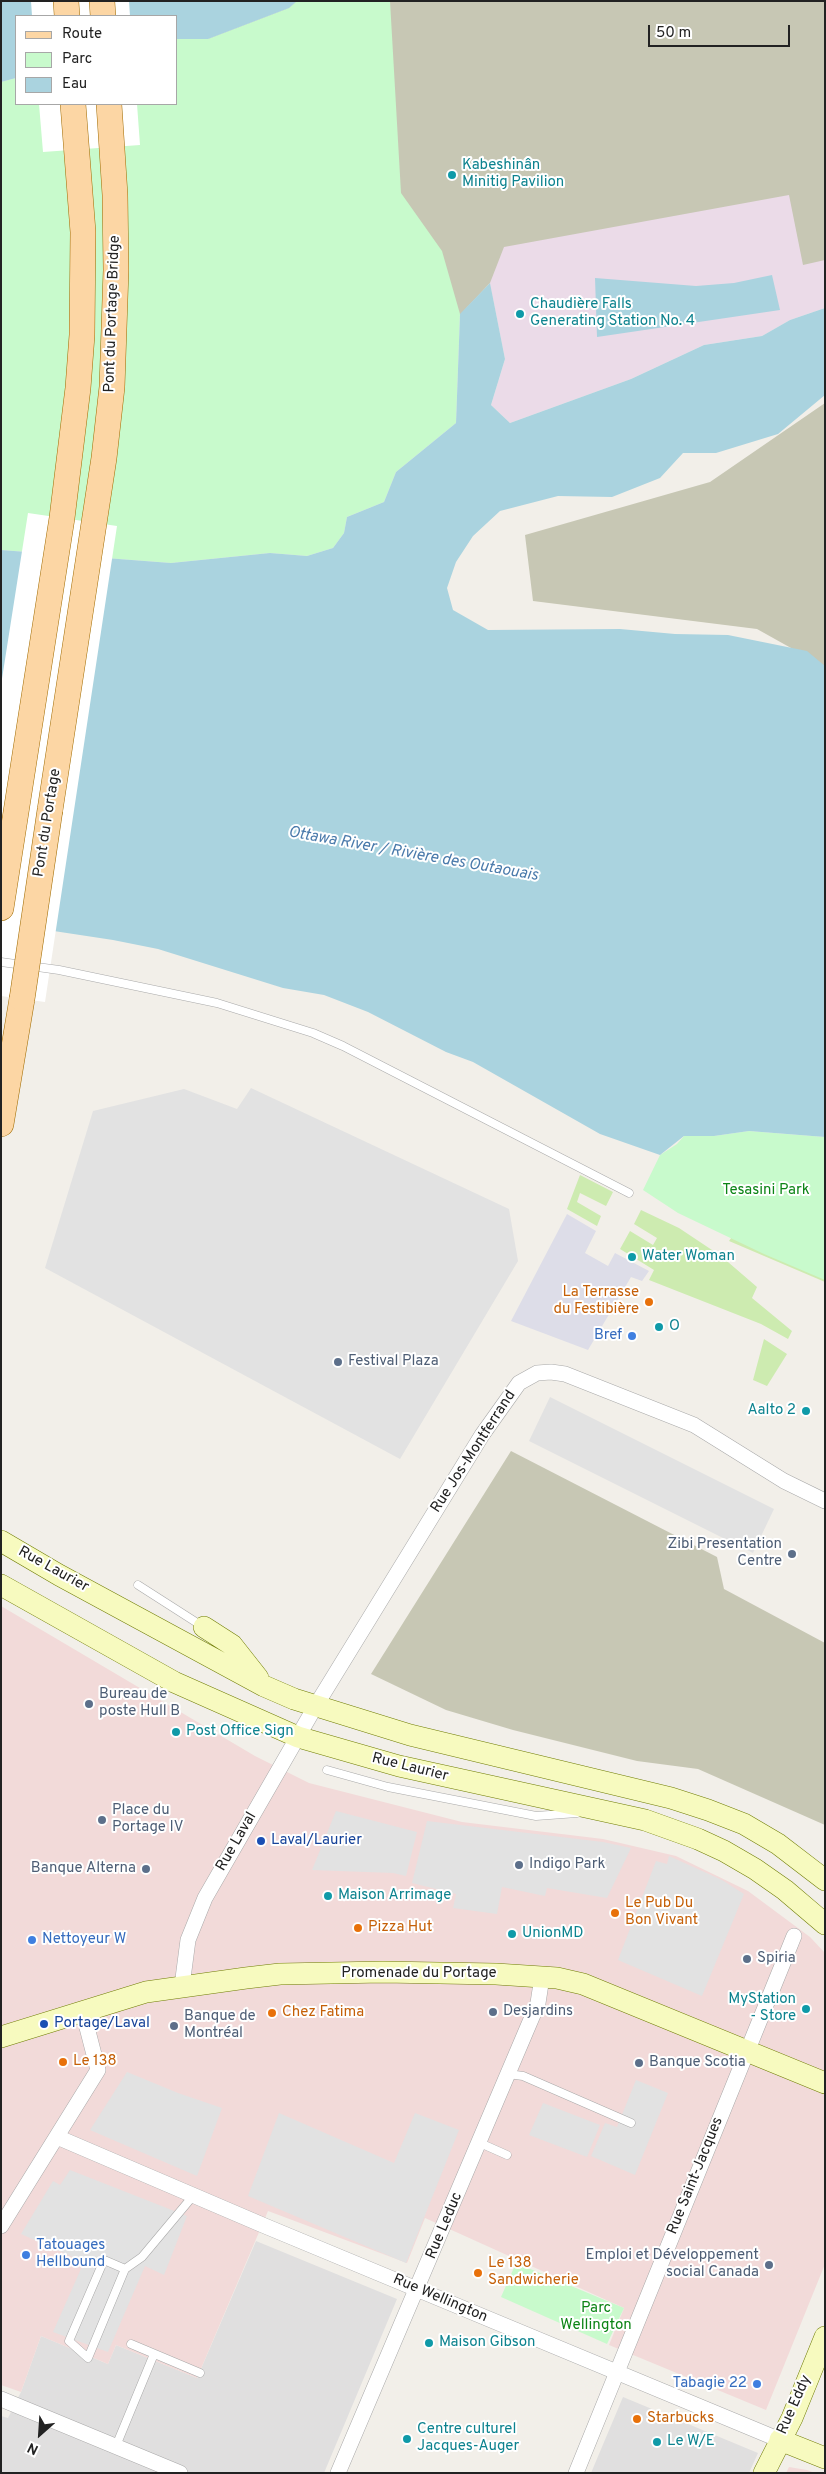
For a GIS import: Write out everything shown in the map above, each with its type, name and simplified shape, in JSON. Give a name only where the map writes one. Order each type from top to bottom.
[{"type":"main road","points":[[66,1],[67,15]]},
{"type":"main road","points":[[102,1],[103,15]]},
{"type":"main road","name":"Pont du Portage Bridge","points":[[1,908],[62,518],[82,335],[83,232],[73,105]]},
{"type":"main road","name":"Pont du Portage Bridge","points":[[94,523],[112,388],[116,270],[115,195],[109,112]]},
{"type":"main road","name":"Pont du Portage","points":[[1,1124],[22,999],[94,523]]},
{"type":"main road","name":"Rue Laurier","points":[[1,1541],[59,1575],[264,1686],[316,1708],[462,1749],[653,1793],[708,1810],[744,1824],[778,1844],[825,1880]]},
{"type":"main road","name":"Rue Laurier","points":[[1,1585],[174,1682],[298,1737],[399,1766],[645,1820],[724,1851],[785,1890],[825,1924]]},
{"type":"main road","points":[[204,1627],[232,1645],[264,1686]]},
{"type":"main road","name":"Promenade du Portage","points":[[1,2037],[146,1992],[182,1986],[280,1974],[383,1972],[496,1974],[568,1980],[600,1990],[825,2082]]},
{"type":"main road","name":"Rue Eddy","points":[[764,2473],[792,2418],[825,2337]]},
{"type":"main road","name":"Rue Wellington","points":[[780,2440],[825,2458]]},
{"type":"street","name":"Rue Jos-Montferrand","points":[[316,1708],[482,1435],[519,1383],[528,1377],[551,1372],[565,1374],[694,1426],[784,1481],[825,1501]]},
{"type":"street","name":"Rue Laval","points":[[182,1986],[188,1940],[198,1912],[316,1708]]},
{"type":"street","name":"Rue Saint-Jacques","points":[[576,2473],[794,1936]]},
{"type":"street","name":"Rue Leduc","points":[[338,2473],[418,2289],[538,2003],[542,1977]]},
{"type":"street","points":[[1,2226],[6,2209],[57,2137],[98,2070],[84,2012]]},
{"type":"street","name":"Rue Wellington","points":[[57,2137],[193,2196],[780,2440]]},
{"type":"street","points":[[1,2399],[180,2473]]},
{"type":"lane","points":[[1,962],[59,970],[217,1003],[313,1033],[343,1046],[629,1194]]},
{"type":"lane","points":[[138,1586],[204,1627]]},
{"type":"lane","points":[[327,1770],[388,1787],[536,1816],[599,1811]]},
{"type":"lane","points":[[508,2074],[523,2076],[632,2123]]},
{"type":"lane","points":[[480,2143],[507,2155]]},
{"type":"lane","points":[[125,2269],[104,2260],[69,2341],[88,2358],[125,2269],[142,2256],[193,2196]]},
{"type":"lane","points":[[131,2344],[200,2373]]},
{"type":"lane","points":[[116,2446],[154,2354]]},
{"type":"shaded area","points":[[297,1],[825,1],[825,260],[803,265],[789,195],[504,247],[490,283],[460,315],[177,105],[178,39],[208,39],[289,8]]},
{"type":"shaded area","points":[[825,1],[825,308],[790,320],[762,336],[704,345],[631,379],[510,423],[491,405],[505,359],[490,284],[442,251]]},
{"type":"shaded area","points":[[825,403],[825,667],[757,629],[533,601],[525,535],[710,482]]},
{"type":"shaded area","name":"Festival Plaza","points":[[251,1088],[509,1209],[518,1261],[400,1459],[45,1268],[93,1111],[184,1089],[237,1109]]},
{"type":"shaded area","points":[[567,1214],[596,1231],[585,1253],[608,1266],[615,1253],[649,1271],[642,1281],[631,1277],[588,1350],[511,1321]]},
{"type":"shaded area","points":[[550,1397],[774,1509],[753,1553],[529,1441]]},
{"type":"shaded area","points":[[511,1451],[717,1557],[724,1589],[825,1643],[825,1825],[698,1769],[637,1761],[513,1730],[446,1710],[371,1674]]},
{"type":"shaded area","points":[[1,1606],[255,1756],[309,1783],[462,1822],[603,1839],[676,1856],[748,1891],[810,1937],[825,1953],[825,2264],[766,2410],[609,2345],[624,2308],[425,2218],[407,2263],[268,2211],[197,2378],[116,2345],[108,2364],[41,2336],[21,2392],[1,2385]]},
{"type":"shaded area","points":[[336,1811],[417,1832],[406,1876],[393,1873],[312,1870]]},
{"type":"shaded area","name":"Indigo Park","points":[[427,1821],[603,1842],[631,1848],[607,1898],[547,1888],[545,1896],[502,1887],[497,1914],[453,1908],[456,1894],[412,1883]]},
{"type":"shaded area","points":[[669,1856],[722,1880],[744,1894],[702,1996],[618,1960],[656,1861],[667,1864]]},
{"type":"shaded area","points":[[127,2072],[178,2093],[222,2108],[197,2176],[90,2130]]},
{"type":"shaded area","points":[[636,2080],[668,2093],[635,2175],[591,2156],[605,2123],[617,2127]]},
{"type":"shaded area","points":[[543,2103],[600,2125],[587,2157],[529,2135]]},
{"type":"shaded area","points":[[279,2113],[394,2163],[415,2113],[459,2130],[406,2263],[248,2196]]},
{"type":"shaded area","points":[[70,2170],[187,2216],[164,2275],[145,2266],[108,2352],[53,2332],[84,2262],[21,2234],[53,2181],[60,2185]]},
{"type":"shaded area","points":[[256,2241],[397,2299],[324,2473],[1,2473],[1,2416],[8,2418],[21,2392],[41,2336],[108,2364],[116,2345],[197,2378]]},
{"type":"shaded area","name":"Le W/E","points":[[623,2397],[758,2453],[749,2473],[591,2473]]},
{"type":"shaded area","points":[[789,2467],[807,2470],[815,2473],[786,2473]]},
{"type":"green space","points":[[297,1],[390,1],[401,193],[442,251],[460,314],[456,423],[396,472],[384,502],[347,517],[344,533],[333,548],[307,556],[270,553],[171,563],[1,550],[1,82],[15,78],[15,105],[178,105],[178,39],[208,39],[289,8]]},
{"type":"green space","name":"Tesasini Park","points":[[749,1131],[825,1137],[825,1280],[764,1254],[678,1213],[643,1190],[660,1155],[677,1144],[684,1136],[714,1136]]},
{"type":"green space","points":[[580,1175],[613,1192],[606,1206],[580,1193],[577,1202],[601,1216],[597,1226],[567,1209]]},
{"type":"green space","points":[[641,1210],[679,1228],[721,1256],[757,1287],[752,1298],[792,1331],[788,1339],[761,1324],[649,1280],[654,1270],[620,1249],[630,1231],[653,1245],[657,1238],[634,1224]]},
{"type":"green space","points":[[734,1234],[825,1271],[825,1282],[729,1241]]},
{"type":"green space","points":[[764,1339],[787,1354],[767,1386],[753,1380]]},
{"type":"green space","name":"Parc Wellington","points":[[516,2263],[624,2308],[607,2344],[501,2297]]},
{"type":"water","points":[[1,1],[297,1],[289,8],[208,39],[178,39],[178,15],[15,15],[15,78],[1,82]]},
{"type":"water","points":[[772,275],[780,310],[597,337],[595,278],[696,286],[734,283]]},
{"type":"water","name":"Ottawa River / Rivière des Outaouais","points":[[490,283],[505,359],[491,405],[510,423],[631,379],[704,345],[762,336],[790,320],[825,308],[825,395],[778,434],[716,453],[683,453],[660,478],[612,497],[558,496],[500,511],[473,536],[456,562],[447,588],[453,610],[488,630],[620,629],[675,634],[728,635],[807,651],[825,666],[825,1137],[749,1131],[714,1136],[684,1136],[660,1155],[600,1134],[473,1062],[446,1052],[368,1012],[324,995],[283,988],[158,949],[113,940],[1,923],[1,550],[171,563],[270,553],[307,556],[333,548],[344,533],[347,517],[384,502],[396,472],[456,423],[460,314]]},
{"type":"pier","points":[[31,1],[129,1],[130,15],[32,15]]},
{"type":"pier","points":[[39,105],[137,105],[140,145],[43,152]]},
{"type":"pier","points":[[28,513],[117,526],[45,1002],[1,996],[1,685]]},
{"type":"place","name":"Kabeshinân Minitig Pavilion","points":[[452,175]]},
{"type":"place","name":"Chaudière Falls Generating Station No. 4","points":[[520,314]]},
{"type":"place","name":"Water Woman","points":[[632,1257]]},
{"type":"place","name":"La Terrasse du Festibière","points":[[649,1302]]},
{"type":"place","name":"O","points":[[659,1327]]},
{"type":"place","name":"Bref","points":[[632,1336]]},
{"type":"place","name":"Festival Plaza","points":[[338,1362]]},
{"type":"place","name":"Aalto 2","points":[[806,1411]]},
{"type":"place","name":"Zibi Presentation Centre","points":[[792,1554]]},
{"type":"place","name":"Bureau de poste Hull B","points":[[89,1704]]},
{"type":"place","name":"Post Office Sign","points":[[176,1732]]},
{"type":"place","name":"Place du Portage IV","points":[[102,1820]]},
{"type":"place","name":"Laval/Laurier","points":[[261,1841]]},
{"type":"place","name":"Indigo Park","points":[[519,1865]]},
{"type":"place","name":"Banque Alterna","points":[[146,1869]]},
{"type":"place","name":"Maison Arrimage","points":[[328,1896]]},
{"type":"place","name":"Le Pub Du Bon Vivant","points":[[615,1913]]},
{"type":"place","name":"Pizza Hut","points":[[358,1928]]},
{"type":"place","name":"UnionMD","points":[[512,1934]]},
{"type":"place","name":"Nettoyeur W","points":[[32,1940]]},
{"type":"place","name":"Spiria","points":[[747,1959]]},
{"type":"place","name":"MyStation - Store","points":[[806,2009]]},
{"type":"place","name":"Desjardins","points":[[493,2012]]},
{"type":"place","name":"Chez Fatima","points":[[272,2013]]},
{"type":"place","name":"Portage/Laval","points":[[44,2024]]},
{"type":"place","name":"Banque de Montréal","points":[[174,2026]]},
{"type":"place","name":"Le 138","points":[[63,2062]]},
{"type":"place","name":"Banque Scotia","points":[[639,2063]]},
{"type":"place","name":"Tatouages Hellbound","points":[[26,2255]]},
{"type":"place","name":"Emploi et Développement social Canada","points":[[769,2265]]},
{"type":"place","name":"Le 138 Sandwicherie","points":[[478,2273]]},
{"type":"place","name":"Maison Gibson","points":[[429,2343]]},
{"type":"place","name":"Tabagie 22","points":[[757,2384]]},
{"type":"place","name":"Starbucks","points":[[637,2419]]},
{"type":"place","name":"Centre culturel Jacques-Auger","points":[[407,2439]]},
{"type":"place","name":"Le W/E","points":[[657,2442]]}]
